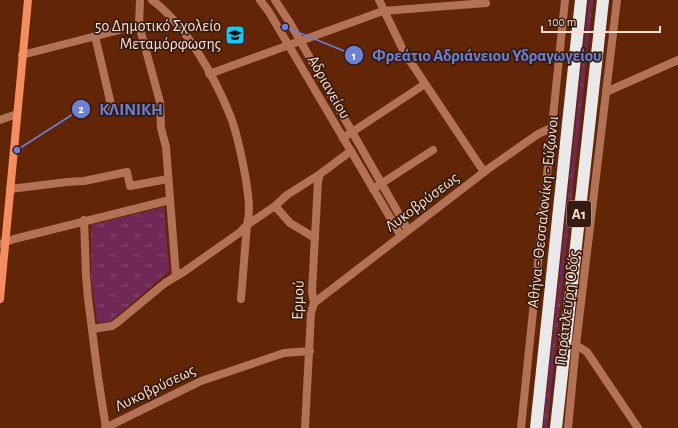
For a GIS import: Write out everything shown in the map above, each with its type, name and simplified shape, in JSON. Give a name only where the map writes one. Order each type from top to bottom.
[{"type":"highway","name":"Αθήνα - Θεσσαλονίκη - Εύζωνοι","points":[[536,428],[581,0]]},
{"type":"highway","name":"Α1","points":[[556,428],[603,0]]},
{"type":"main road","points":[[0,299],[2,243],[10,189],[28,0]]},
{"type":"street","points":[[140,0],[139,26],[160,102],[161,128],[166,147],[176,276]]},
{"type":"street","points":[[152,0],[165,11],[196,49],[230,115],[238,141],[250,214],[247,225],[241,299]]},
{"type":"street","name":"Αδριανείου","points":[[260,0],[269,12],[401,236]]},
{"type":"street","name":"Αδριανείου","points":[[274,0],[290,23],[408,230]]},
{"type":"street","points":[[378,0],[404,52],[484,172]]},
{"type":"street","name":"Παράπλευρη Οδός","points":[[521,428],[565,0]]},
{"type":"street","name":"Παράπλευρη Οδός","points":[[568,428],[576,345],[617,0]]},
{"type":"street","points":[[209,74],[383,11],[486,3]]},
{"type":"street","points":[[22,55],[139,26]]},
{"type":"street","points":[[95,36],[112,109]]},
{"type":"street","points":[[606,92],[678,60]]},
{"type":"street","points":[[343,138],[425,84]]},
{"type":"street","points":[[0,120],[16,114]]},
{"type":"street","name":"Λυκοβρύσεως","points":[[314,304],[484,172],[538,134],[551,128]]},
{"type":"street","points":[[373,189],[433,150]]},
{"type":"street","points":[[92,329],[112,326],[118,322],[165,283],[185,271],[239,233],[247,225],[275,206],[287,195],[320,174],[351,151]]},
{"type":"street","points":[[10,189],[84,181],[127,172],[130,186],[168,179]]},
{"type":"street","name":"Ερμού","points":[[305,428],[312,313],[314,304],[312,291],[318,182],[320,174]]},
{"type":"street","points":[[2,243],[84,220],[170,200]]},
{"type":"street","points":[[275,206],[290,222],[315,238]]},
{"type":"street","points":[[84,220],[86,275],[98,377],[106,428]]},
{"type":"street","points":[[576,345],[587,352],[638,428]]},
{"type":"street","name":"Λυκοβρύσεως","points":[[106,428],[201,381],[284,353],[310,351]]},
{"type":"green space","points":[[589,0],[593,0],[547,428],[543,428]]},
{"type":"green space","points":[[164,207],[169,268],[168,272],[111,321],[97,322],[91,276],[91,225]]},
{"type":"place","name":"Φρεάτιο Αδριάνειου Υδραγωγείου","points":[[285,27]]},
{"type":"place","name":"5ο Δημοτικό Σχολείο Μεταμόρφωσης","points":[[235,35]]},
{"type":"place","name":"ΚΛΙΝΙΚΗ","points":[[17,150]]}]
